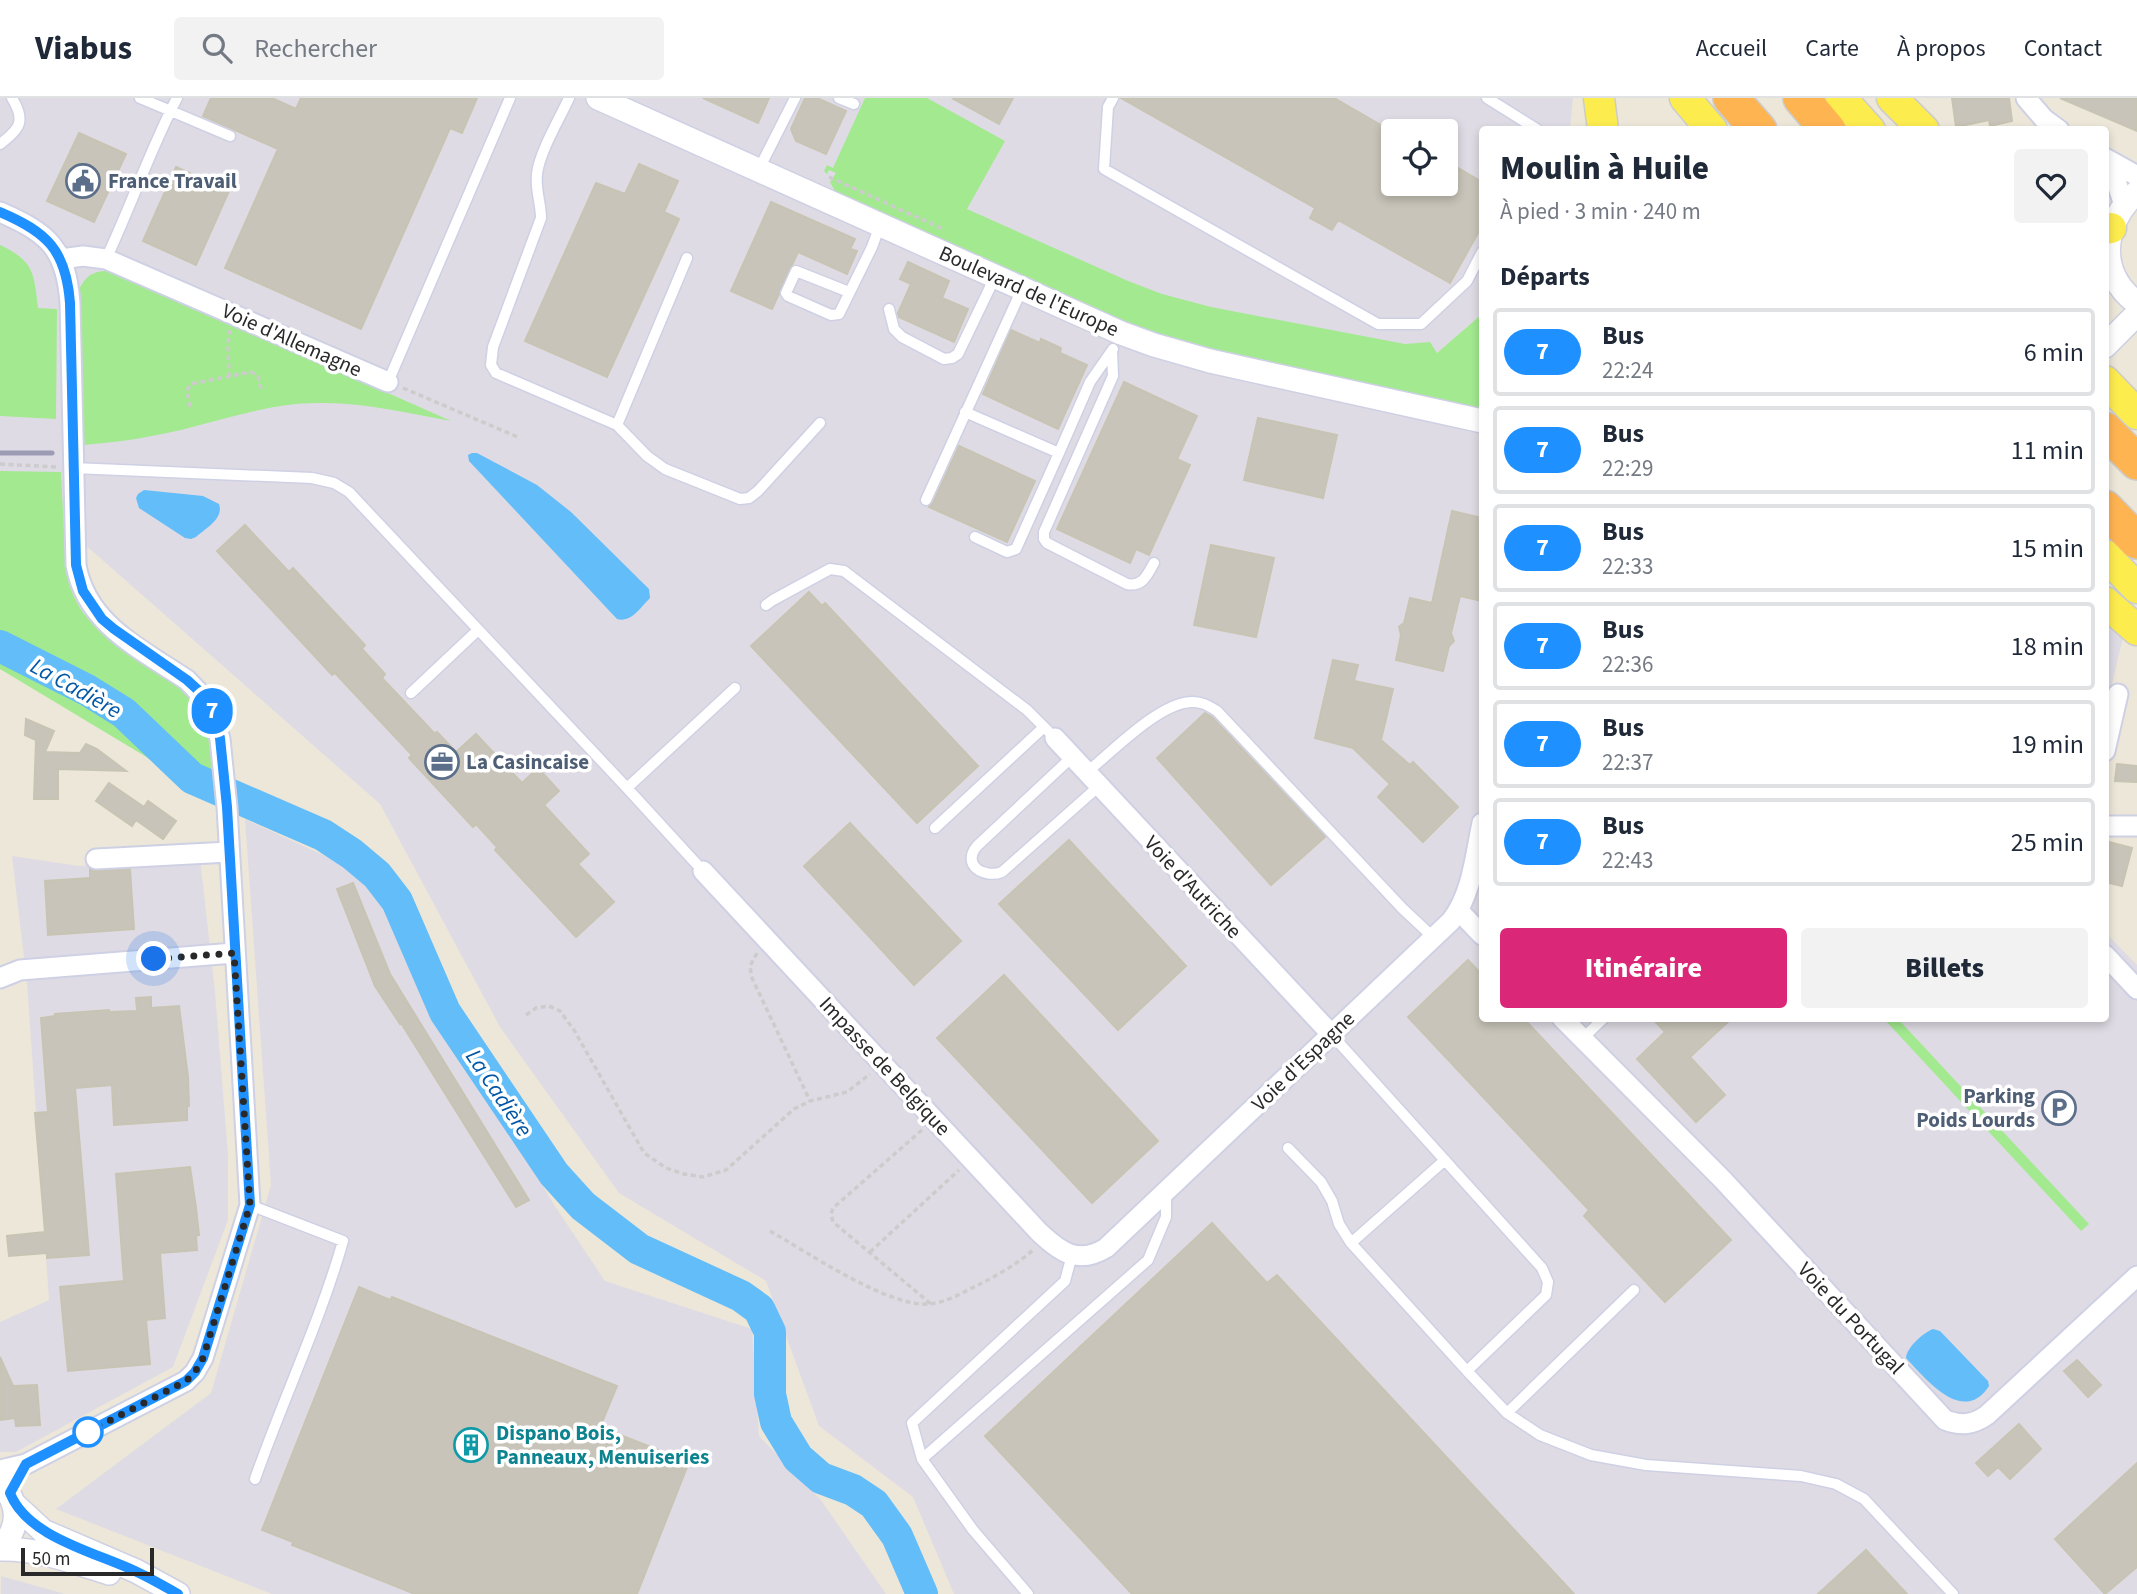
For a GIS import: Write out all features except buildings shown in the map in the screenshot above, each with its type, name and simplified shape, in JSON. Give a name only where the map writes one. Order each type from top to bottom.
[{"type":"highway","points":[[1731,98],[1756,126]]},
{"type":"highway","points":[[1801,98],[1825,126]]},
{"type":"highway","points":[[2109,434],[2137,462]]},
{"type":"highway","points":[[2109,512],[2137,541]]},
{"type":"main road","points":[[1599,98],[1602,126]]},
{"type":"main road","points":[[1685,98],[1709,126]]},
{"type":"main road","points":[[1841,98],[1866,126]]},
{"type":"main road","points":[[1892,98],[1920,126]]},
{"type":"main road","points":[[2109,385],[2137,415]]},
{"type":"main road","points":[[2109,559],[2137,588]]},
{"type":"main road","points":[[2109,606],[2137,630]]},
{"type":"street","points":[[2026,98],[2054,126]]},
{"type":"street","name":"Boulevard de l'Europe","points":[[607,100],[1023,288],[1116,342],[1154,345],[1210,362],[1479,420]]},
{"type":"street","points":[[2109,160],[2137,176]]},
{"type":"street","points":[[2109,165],[2113,172],[2119,213],[2109,240]]},
{"type":"street","points":[[0,212],[18,219],[45,236],[61,260],[68,285],[76,565],[83,591],[102,619],[187,680],[207,701],[218,726],[227,807],[250,1205],[203,1358],[195,1372],[186,1381],[26,1464],[0,1470]]},
{"type":"street","name":"Voie d'Allemagne","points":[[61,260],[83,256],[106,259],[388,382]]},
{"type":"street","points":[[2109,275],[2137,303]]},
{"type":"street","points":[[2110,342],[2137,314]]},
{"type":"street","points":[[2109,733],[2118,694]]},
{"type":"street","name":"Voie d'Autriche","points":[[1050,732],[1332,1035]]},
{"type":"street","points":[[2109,826],[2137,826]]},
{"type":"street","name":"Voie d'Espagne","points":[[1072,1255],[1090,1255],[1106,1248],[1434,939],[1459,911],[1465,897],[1479,836]]},
{"type":"street","points":[[96,859],[229,852]]},
{"type":"street","name":"Impasse de Belgique","points":[[703,871],[1046,1238],[1062,1251],[1072,1255]]},
{"type":"street","points":[[1459,911],[1479,932]]},
{"type":"street","points":[[0,978],[20,970],[234,953]]},
{"type":"street","points":[[2109,959],[2137,989]]},
{"type":"street","name":"Voie du Portugal","points":[[1566,1022],[1723,1180],[1945,1420],[1955,1424],[1967,1424],[1987,1415],[2137,1276]]},
{"type":"street","points":[[8,1493],[26,1464]]},
{"type":"street","points":[[0,1549],[8,1540],[16,1517],[8,1493]]},
{"type":"street","points":[[8,1493],[43,1531],[136,1571],[178,1594]]},
{"type":"street","points":[[0,1549],[22,1549],[61,1558],[178,1594]]},
{"type":"lane","points":[[0,144],[13,134],[20,119],[19,109],[12,98]]},
{"type":"lane","points":[[140,98],[230,136]]},
{"type":"lane","points":[[106,259],[177,98]]},
{"type":"lane","points":[[388,382],[510,98]]},
{"type":"lane","points":[[569,98],[538,164],[536,176],[541,218],[493,347],[491,365],[496,373],[617,425],[647,456],[665,468],[740,499],[749,498],[758,491],[820,423]]},
{"type":"lane","points":[[759,170],[795,98]]},
{"type":"lane","points":[[839,98],[854,104]]},
{"type":"lane","points":[[1113,98],[1108,107],[1104,169],[1378,324],[1421,324],[1466,281],[1479,257]]},
{"type":"lane","points":[[1487,98],[1532,126]]},
{"type":"lane","points":[[849,292],[796,271],[786,293],[836,316],[839,314],[880,225]]},
{"type":"lane","points":[[617,425],[687,258]]},
{"type":"lane","points":[[889,309],[894,329],[902,337],[944,359],[952,358],[958,354],[996,276]]},
{"type":"lane","points":[[926,500],[1023,288]]},
{"type":"lane","points":[[975,537],[1007,552],[1016,549],[1090,382],[1116,342]]},
{"type":"lane","points":[[1116,342],[1114,376],[1044,532],[1044,539],[1047,543],[1128,584],[1141,583],[1154,564]]},
{"type":"lane","points":[[965,412],[1059,453]]},
{"type":"lane","points":[[72,468],[292,476],[334,483],[349,492],[703,871]]},
{"type":"lane","points":[[765,606],[830,569],[844,570],[1027,710],[1050,732],[935,828]]},
{"type":"lane","points":[[411,693],[478,630]]},
{"type":"lane","points":[[627,788],[735,688]]},
{"type":"lane","points":[[1072,757],[976,846],[971,859],[980,872],[989,875],[1002,872],[1161,711],[1194,701],[1217,711],[1434,939]]},
{"type":"lane","points":[[1582,1039],[1600,1022]]},
{"type":"lane","points":[[1332,1035],[1542,1268],[1548,1282],[1546,1295],[1467,1371]]},
{"type":"lane","points":[[1288,1148],[1321,1182],[1332,1201],[1339,1224],[1351,1243],[1507,1413],[1541,1435],[1591,1454],[1646,1465],[1801,1476],[1836,1484],[1864,1499],[1953,1594]]},
{"type":"lane","points":[[1351,1243],[1445,1160]]},
{"type":"lane","points":[[922,1459],[1148,1260],[1166,1217],[1166,1190]]},
{"type":"lane","points":[[250,1205],[343,1241],[334,1272],[255,1479]]},
{"type":"lane","points":[[1028,1594],[973,1530],[922,1459],[912,1423],[1065,1281],[1072,1255]]},
{"type":"lane","points":[[1507,1413],[1634,1290]]},
{"type":"path","points":[[829,177],[954,234]]},
{"type":"path","points":[[229,377],[228,344],[235,315]]},
{"type":"path","points":[[190,407],[188,387],[251,372],[258,376],[261,389]]},
{"type":"path","name":"Voie d'Allemagne","points":[[388,382],[520,438]]},
{"type":"path","points":[[0,464],[72,468]]},
{"type":"path","points":[[768,941],[755,955],[750,966],[752,978],[810,1101]]},
{"type":"path","points":[[526,1015],[536,1008],[549,1006],[560,1011],[574,1030],[644,1153],[666,1168],[703,1177],[726,1170],[794,1109],[810,1101],[847,1092],[883,1064]]},
{"type":"path","points":[[931,1304],[833,1222],[831,1214],[833,1208],[934,1119]]},
{"type":"path","points":[[869,1252],[971,1159]]},
{"type":"path","points":[[770,1231],[878,1293],[916,1304],[931,1304],[950,1299],[993,1278],[1030,1253],[1046,1238]]},
{"type":"shaded area","points":[[0,98],[1573,98],[1570,126],[1479,126],[1479,317],[1437,353],[1479,365],[1479,1022],[2109,1022],[2109,936],[2137,965],[2137,1594],[954,1594],[913,1497],[819,1426],[766,1281],[619,1193],[500,1027],[380,804],[0,470]]},
{"type":"shaded area","points":[[2109,625],[2123,637],[2109,697]]},
{"type":"shaded area","points":[[245,819],[369,876],[551,1200],[605,1281],[752,1329],[759,1436],[821,1500],[886,1594],[272,1594],[56,1509],[211,1393],[271,1185]]},
{"type":"shaded area","points":[[12,856],[79,866],[200,858],[215,992],[228,1155],[228,1220],[173,1367],[16,1452],[0,1452],[0,1322],[49,1300],[27,983]]},
{"type":"shaded area","points":[[1,1576],[65,1594],[1,1594]]},
{"type":"green space","points":[[865,98],[927,98],[1005,141],[967,209],[1128,281],[1162,294],[1211,307],[1405,344],[1430,342],[1437,353],[1479,317],[1479,410],[1216,352],[1133,326],[837,195],[830,182],[836,173],[829,170],[827,174],[824,171],[827,165],[833,168]]},
{"type":"green space","points":[[0,245],[20,257],[30,269],[38,308],[57,309],[56,419],[0,416]]},
{"type":"green space","points":[[105,271],[118,273],[451,421],[352,404],[298,404],[257,410],[148,437],[83,445],[78,291],[88,276]]},
{"type":"green space","points":[[0,471],[61,472],[66,570],[76,600],[92,623],[113,642],[181,687],[198,706],[209,730],[212,748],[213,779],[203,791],[0,669]]},
{"type":"green space","points":[[1887,1022],[1901,1022],[2089,1224],[2081,1231]]},
{"type":"water","points":[[477,453],[537,485],[571,512],[649,589],[650,598],[631,617],[617,619],[469,461],[468,455]]},
{"type":"water","points":[[144,490],[203,496],[219,504],[219,514],[213,523],[196,537],[185,538],[139,508],[136,498]]},
{"type":"water","points":[[1933,1329],[1940,1331],[1988,1381],[1989,1386],[1979,1397],[1968,1401],[1945,1395],[1906,1358],[1916,1341]]},
{"type":"waterway","name":"La Cadière","points":[[0,646],[87,690],[124,713],[192,778],[323,835],[377,875],[397,901],[445,1012],[554,1174],[583,1206],[639,1249],[741,1296],[759,1309],[770,1332],[770,1394],[776,1422],[798,1458],[821,1478],[853,1490],[874,1504],[897,1536],[922,1594]]},
{"type":"railway","points":[[0,453],[52,453]]},
{"type":"bus line","name":"7","points":[[0,212],[18,219],[45,236],[54,246],[66,273],[70,303],[76,565],[83,591],[102,619],[198,690],[207,701],[218,726],[227,807],[250,1205],[200,1366],[186,1381],[26,1464],[10,1493],[15,1505],[43,1531],[136,1571],[178,1594]]},
{"type":"place","name":"France Travail","points":[[83,181]]},
{"type":"place","name":"La Casincaise","points":[[442,762]]},
{"type":"place","name":"Parking Poids Lourds","points":[[2059,1108]]},
{"type":"place","name":"Dispano Bois, Panneaux, Menuiseries","points":[[471,1445]]},
{"type":"route","points":[[88,1432],[186,1381],[200,1366],[250,1205],[234,953],[154,959]]}]
